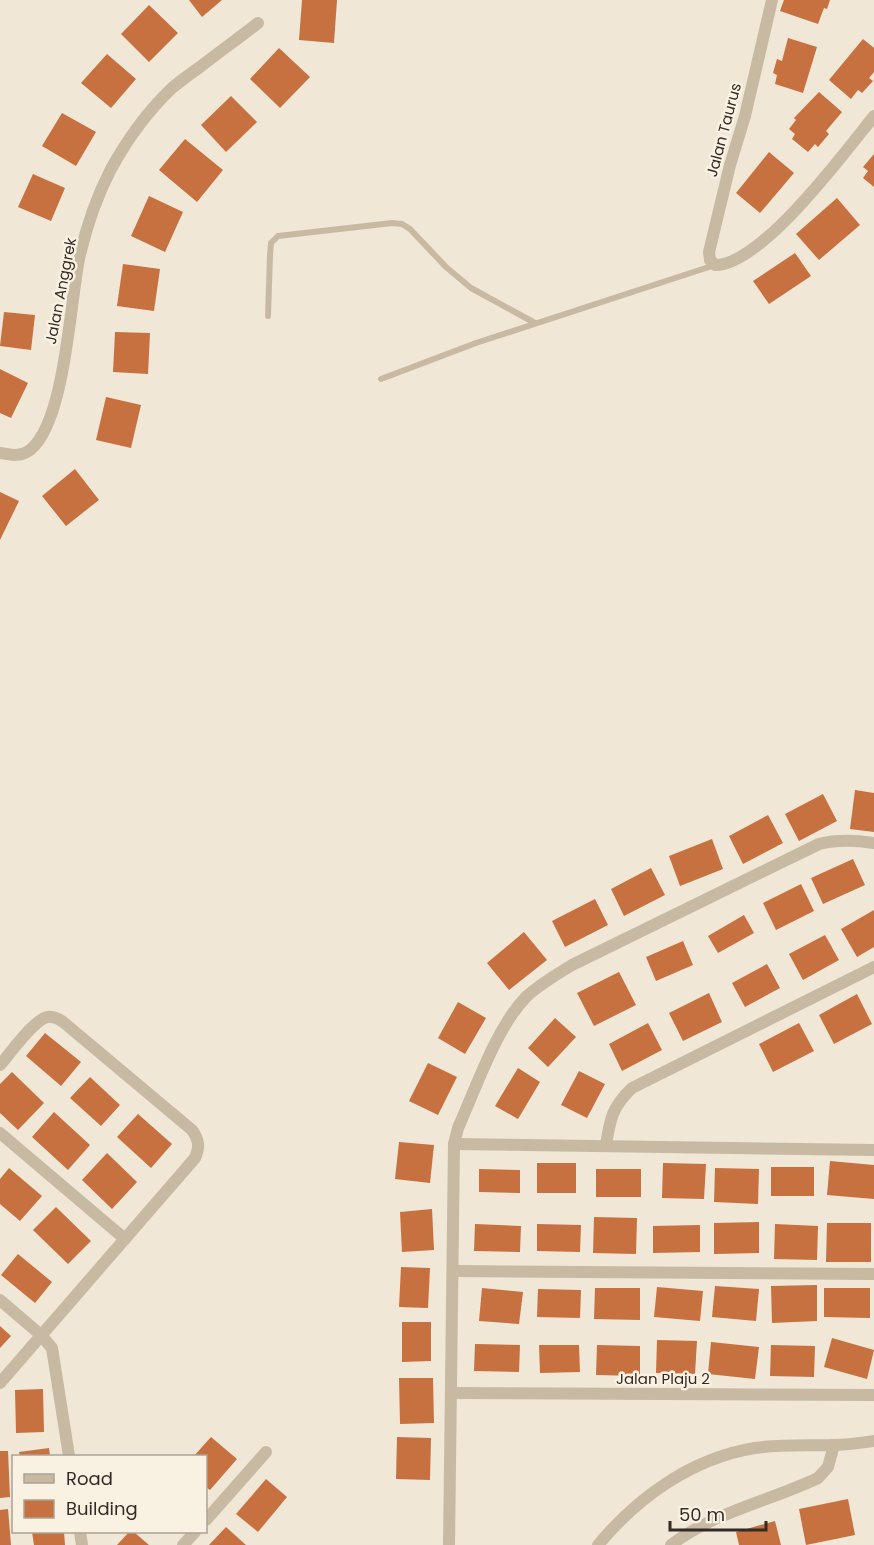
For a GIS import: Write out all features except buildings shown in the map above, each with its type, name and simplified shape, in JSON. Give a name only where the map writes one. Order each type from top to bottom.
[{"type":"street","name":"Jalan Taurus","points":[[715,265],[710,260],[714,230],[745,116],[772,0]]},
{"type":"street","name":"Jalan Anggrek","points":[[0,453],[22,454],[30,450],[50,422],[62,368],[79,258],[98,199],[123,148],[155,105],[172,87],[258,24]]},
{"type":"street","points":[[715,265],[732,262],[772,233],[802,204],[874,116]]},
{"type":"street","points":[[449,1545],[454,1271],[453,1144],[458,1128],[513,1012],[540,985],[572,965],[819,844],[833,840],[874,843]]},
{"type":"street","points":[[606,1145],[614,1108],[632,1088],[874,968]]},
{"type":"street","points":[[0,1065],[38,1021],[50,1016],[56,1018],[71,1028],[183,1123],[197,1136],[199,1149],[195,1158],[0,1383]]},
{"type":"street","points":[[0,1132],[125,1239]]},
{"type":"street","points":[[453,1144],[874,1150]]},
{"type":"street","points":[[454,1271],[874,1274]]},
{"type":"street","points":[[0,1300],[41,1335],[52,1348],[69,1455]]},
{"type":"street","name":"Jalan Plaju 2","points":[[452,1393],[874,1395]]},
{"type":"street","points":[[598,1545],[646,1497],[680,1475],[728,1454],[755,1448],[795,1445],[834,1446],[874,1441]]},
{"type":"street","points":[[671,1545],[723,1516],[818,1478],[828,1467],[834,1446]]},
{"type":"street","points":[[207,1519],[266,1452]]},
{"type":"street","points":[[183,1545],[194,1533]]},
{"type":"lane","points":[[268,316],[271,243],[278,236],[392,223],[402,224],[410,229],[446,267],[471,288],[535,323]]},
{"type":"lane","points":[[381,379],[476,343],[715,265]]}]
